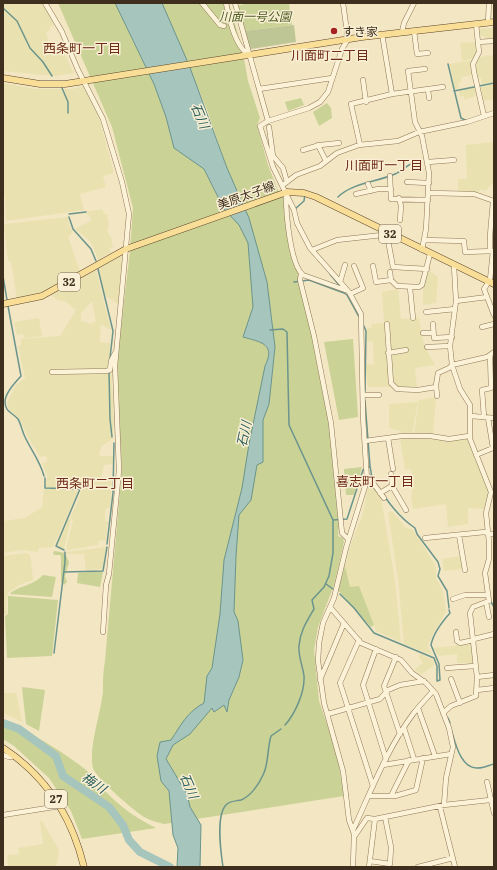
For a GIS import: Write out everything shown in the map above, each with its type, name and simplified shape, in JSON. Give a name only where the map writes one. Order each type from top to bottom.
[{"type":"main road","points":[[3,78],[40,84],[65,84],[382,34],[491,22]]},
{"type":"main road","name":"美原太子線","points":[[3,304],[48,294],[129,248],[285,193],[298,192],[312,196],[389,235],[491,283]]},
{"type":"main road","name":"27","points":[[3,748],[15,756],[38,776],[60,806],[78,845],[84,867]]},
{"type":"street","points":[[45,3],[62,32],[103,118],[122,182],[129,214],[129,248],[116,352],[114,381],[119,482],[109,574],[106,585],[103,632]]},
{"type":"street","points":[[202,3],[220,25],[224,26]]},
{"type":"street","points":[[226,3],[235,34],[242,50],[248,55]]},
{"type":"street","points":[[234,3],[268,121]]},
{"type":"street","points":[[343,3],[348,39],[342,49],[328,92],[320,102],[309,108],[268,121],[260,126],[273,167],[283,185],[293,252],[297,267],[301,274],[350,293],[363,288],[354,266]]},
{"type":"street","points":[[402,32],[404,23],[414,3]]},
{"type":"street","points":[[489,3],[491,22]]},
{"type":"street","points":[[476,24],[480,52],[474,64],[474,72],[484,116]]},
{"type":"street","points":[[414,31],[414,54],[428,53]]},
{"type":"street","points":[[382,34],[392,94]]},
{"type":"street","points":[[478,42],[494,41]]},
{"type":"street","points":[[422,250],[429,193],[428,162],[422,136],[415,122],[408,71],[425,69]]},
{"type":"street","points":[[259,90],[332,78]]},
{"type":"street","points":[[363,80],[366,102]]},
{"type":"street","points":[[360,145],[351,104],[366,102],[392,94],[443,87]]},
{"type":"street","points":[[428,89],[429,98]]},
{"type":"street","points":[[283,185],[296,175],[320,166],[337,153],[360,145],[398,141],[419,132],[467,122],[494,113]]},
{"type":"street","points":[[269,127],[273,156],[283,168],[287,182]]},
{"type":"street","points":[[303,150],[318,145],[339,143]]},
{"type":"street","points":[[318,145],[326,161]]},
{"type":"street","points":[[428,162],[454,160]]},
{"type":"street","points":[[390,176],[392,199],[428,200]]},
{"type":"street","points":[[407,182],[429,183]]},
{"type":"street","points":[[368,184],[371,191]]},
{"type":"street","points":[[356,194],[391,189]]},
{"type":"street","points":[[285,193],[294,210],[297,223],[312,250],[350,293],[361,314],[367,475],[330,607],[323,623],[319,643],[318,661],[320,681],[343,771],[349,820],[354,837],[353,867]]},
{"type":"street","points":[[429,193],[474,194],[494,201],[489,234],[492,251],[491,283],[484,289],[494,315]]},
{"type":"street","points":[[399,198],[401,206],[400,220]]},
{"type":"street","points":[[312,250],[337,240],[389,235],[393,267],[427,269]]},
{"type":"street","points":[[424,240],[463,241],[465,252],[492,251]]},
{"type":"street","points":[[390,272],[391,280],[397,286],[410,288],[422,285],[430,254]]},
{"type":"street","points":[[340,282],[345,265]]},
{"type":"street","points":[[373,266],[376,282],[391,280]]},
{"type":"street","points":[[454,266],[456,308],[450,346],[452,365],[460,389],[470,405],[471,416],[469,436],[491,492],[486,513],[489,559],[485,574],[488,601],[486,602],[489,617]]},
{"type":"street","points":[[301,274],[300,280],[314,336],[332,430],[342,534],[348,539]]},
{"type":"street","points":[[410,288],[413,318]]},
{"type":"street","points":[[456,301],[487,297]]},
{"type":"street","points":[[426,312],[456,308]]},
{"type":"street","points":[[387,324],[388,354],[391,364],[391,383],[397,389],[418,390],[436,388]]},
{"type":"street","points":[[433,324],[434,338],[452,337]]},
{"type":"street","points":[[482,327],[494,324]]},
{"type":"street","points":[[423,333],[433,333]]},
{"type":"street","points":[[427,347],[433,344],[450,346]]},
{"type":"street","points":[[388,354],[406,350]]},
{"type":"street","points":[[52,372],[106,371],[109,370],[111,361],[116,352]]},
{"type":"street","points":[[437,396],[436,388],[438,373],[452,365],[492,354],[492,388],[482,390],[493,448],[476,455]]},
{"type":"street","points":[[365,395],[379,395]]},
{"type":"street","points":[[471,416],[494,418]]},
{"type":"street","points":[[365,441],[388,438],[430,436],[449,439],[469,436]]},
{"type":"street","points":[[388,438],[393,469]]},
{"type":"street","points":[[391,474],[392,486],[406,510]]},
{"type":"street","points":[[367,475],[384,498]]},
{"type":"street","points":[[380,493],[392,486]]},
{"type":"street","points":[[425,538],[485,532],[488,534],[494,534]]},
{"type":"street","points":[[458,535],[465,570]]},
{"type":"street","points":[[453,599],[465,593],[487,595]]},
{"type":"street","points":[[443,714],[451,706],[473,699],[476,696],[477,677],[470,613],[473,607],[486,602]]},
{"type":"street","points":[[330,607],[359,640],[396,657],[424,681],[433,691],[452,739],[451,754],[442,806],[455,867]]},
{"type":"street","points":[[320,681],[344,623]]},
{"type":"street","points":[[456,632],[457,642],[460,643],[494,634]]},
{"type":"street","points":[[359,640],[340,683],[374,786]]},
{"type":"street","points":[[376,649],[362,685],[386,759]]},
{"type":"street","points":[[396,657],[384,686],[400,734]]},
{"type":"street","points":[[447,668],[475,666]]},
{"type":"street","points":[[477,677],[494,675]]},
{"type":"street","points":[[450,679],[460,702]]},
{"type":"street","points":[[328,714],[380,699],[386,692],[400,685],[424,681]]},
{"type":"street","points":[[477,690],[494,688]]},
{"type":"street","points":[[353,830],[383,765],[400,734],[418,708],[433,691]]},
{"type":"street","points":[[418,708],[434,756]]},
{"type":"street","points":[[391,796],[411,760],[404,728]]},
{"type":"street","points":[[383,765],[451,754]]},
{"type":"street","points":[[3,755],[9,757],[15,756]]},
{"type":"street","points":[[369,796],[391,796],[416,790],[423,758]]},
{"type":"street","points":[[487,782],[494,813]]},
{"type":"street","points":[[354,837],[366,818],[375,819],[442,806],[490,800]]},
{"type":"street","points":[[3,814],[60,806]]},
{"type":"street","points":[[370,861],[390,864],[391,847],[385,817]]},
{"type":"street","points":[[369,867],[375,819]]},
{"type":"street","points":[[418,867],[453,858]]},
{"type":"shaded area","points":[[3,3],[43,3],[54,25],[49,27],[50,30],[46,32],[50,46],[59,43],[74,73],[54,76],[3,71]]},
{"type":"shaded area","points":[[494,28],[494,39],[485,40],[485,36],[478,36],[478,29]]},
{"type":"shaded area","points":[[475,42],[477,52],[473,59],[462,61],[460,43]]},
{"type":"shaded area","points":[[494,55],[494,82],[482,84],[481,78],[476,79],[475,64],[480,57]]},
{"type":"shaded area","points":[[474,60],[473,75],[461,77],[461,82],[458,83],[459,88],[455,89],[449,64]]},
{"type":"shaded area","points":[[3,83],[36,89],[72,89],[84,86],[97,110],[114,173],[103,176],[106,187],[80,194],[84,210],[6,221],[5,195],[3,195]]},
{"type":"shaded area","points":[[494,84],[494,99],[481,101],[479,94],[482,93],[481,87]]},
{"type":"shaded area","points":[[475,87],[476,93],[473,97],[464,100],[464,96],[460,97],[459,90]]},
{"type":"shaded area","points":[[494,142],[494,184],[490,185],[486,191],[480,189],[479,192],[458,191],[458,179],[467,179],[466,145]]},
{"type":"shaded area","points":[[102,209],[104,214],[107,214],[109,226],[107,231],[111,237],[113,248],[109,248],[111,252],[98,260],[93,246],[88,239],[75,229],[92,220],[86,212]]},
{"type":"shaded area","points":[[68,217],[69,226],[73,231],[68,237],[80,271],[44,292],[17,299],[11,261],[8,261],[4,224]]},
{"type":"shaded area","points":[[121,256],[123,260],[118,304],[104,295],[99,268]]},
{"type":"shaded area","points":[[96,270],[111,330],[96,322],[92,301],[81,313],[81,321],[92,324],[94,321],[101,325],[100,342],[110,343],[114,422],[112,439],[102,446],[99,453],[100,456],[113,456],[113,464],[104,465],[101,479],[112,477],[110,508],[106,508],[105,514],[105,521],[108,521],[106,540],[98,541],[98,545],[68,550],[66,549],[73,520],[70,518],[80,496],[81,489],[72,487],[46,487],[47,475],[42,463],[47,462],[46,456],[40,457],[19,418],[10,411],[7,403],[16,385],[25,378],[18,346],[21,345],[21,339],[60,336],[76,310],[66,302],[58,300],[51,295]]},
{"type":"shaded area","points":[[428,270],[438,277],[436,303],[423,305],[423,287]]},
{"type":"shaded area","points":[[398,289],[401,319],[419,318],[424,345],[435,365],[415,368],[417,387],[368,387],[365,365],[374,364],[373,342],[366,341],[367,328],[371,328],[372,324],[384,323],[382,292]]},
{"type":"shaded area","points":[[39,318],[42,336],[24,338],[23,334],[17,335],[14,322]]},
{"type":"shaded area","points":[[436,397],[433,436],[414,434],[419,400]]},
{"type":"shaded area","points":[[418,402],[412,434],[402,435],[401,431],[389,428],[389,404]]},
{"type":"shaded area","points":[[400,438],[467,439],[489,491],[484,509],[468,508],[468,524],[448,527],[446,504],[413,509],[411,498],[413,482],[411,469],[405,470]]},
{"type":"shaded area","points":[[369,482],[381,498],[395,580],[401,642],[376,631],[359,586],[350,587],[345,566],[351,544],[363,513]]},
{"type":"shaded area","points":[[44,489],[75,489],[78,492],[53,547],[39,548],[38,552],[22,550],[3,553],[3,521],[25,518],[42,507]]},
{"type":"shaded area","points":[[392,511],[405,527],[413,530],[436,566],[436,578],[443,591],[446,611],[429,642],[428,646],[432,655],[404,644],[398,579],[388,513]]},
{"type":"shaded area","points":[[71,519],[64,549],[57,545],[68,520]]},
{"type":"shaded area","points":[[106,547],[103,568],[101,569],[86,570],[84,554],[67,554],[66,552]]},
{"type":"shaded area","points":[[25,553],[29,554],[31,560],[33,580],[19,585],[8,593],[6,602],[7,613],[3,615],[3,556]]},
{"type":"shaded area","points":[[461,556],[463,569],[444,571],[442,559]]},
{"type":"shaded area","points":[[473,644],[473,663],[457,663],[457,654],[439,656],[433,648]]},
{"type":"shaded area","points":[[421,654],[433,660],[434,665],[421,675],[415,669],[423,663],[418,656]]},
{"type":"shaded area","points":[[3,693],[16,693],[22,722],[3,713]]},
{"type":"shaded area","points":[[42,821],[58,848],[59,853],[56,867],[8,867],[7,855],[19,854],[18,848],[43,844],[40,822]]},
{"type":"green space","points":[[58,3],[115,3],[154,84],[166,117],[174,147],[204,169],[224,209],[242,201],[227,168],[207,110],[162,3],[229,3],[242,48],[248,81],[260,118],[257,125],[268,165],[278,190],[283,197],[290,242],[306,305],[329,421],[339,526],[338,536],[343,538],[344,542],[334,585],[318,627],[314,650],[319,701],[337,754],[344,796],[164,824],[148,819],[134,810],[108,787],[95,773],[93,768],[92,751],[103,692],[103,673],[122,469],[116,370],[130,251],[133,208],[112,127]]},
{"type":"green space","name":"川面一号公園","points":[[249,3],[289,3],[292,25],[244,31],[237,6]]},
{"type":"green space","points":[[294,25],[296,42],[251,49],[244,31]]},
{"type":"green space","points":[[301,98],[304,105],[288,111],[285,102]]},
{"type":"green space","points":[[327,103],[331,108],[332,118],[319,126],[313,112]]},
{"type":"green space","points":[[353,339],[358,417],[339,420],[324,342]]},
{"type":"green space","points":[[362,467],[354,495],[346,495],[344,469]]},
{"type":"green space","points":[[53,552],[65,553],[69,562],[65,576],[67,582],[64,585],[61,582],[61,557],[60,555],[54,555]]},
{"type":"green space","points":[[345,566],[350,587],[359,586],[374,625],[371,627],[338,590]]},
{"type":"green space","points":[[103,571],[100,587],[77,583],[78,573]]},
{"type":"green space","points":[[43,575],[56,577],[52,597],[10,594],[13,591],[39,579]]},
{"type":"green space","points":[[8,596],[58,600],[52,656],[7,658],[5,616],[8,614]]},
{"type":"green space","points":[[22,687],[45,690],[39,731],[26,724]]},
{"type":"green space","points":[[3,719],[25,730],[67,756],[89,773],[120,805],[156,828],[82,839],[71,811],[49,778],[14,746],[3,739]]},
{"type":"water","name":"石川","points":[[115,3],[162,3],[189,65],[227,168],[249,218],[267,282],[275,347],[269,404],[263,420],[263,462],[257,465],[251,500],[239,515],[234,612],[238,621],[243,660],[239,677],[229,700],[227,712],[224,705],[214,712],[212,708],[190,734],[173,745],[166,759],[187,794],[190,807],[201,825],[200,867],[177,867],[178,848],[173,835],[169,791],[161,781],[157,756],[160,742],[171,740],[181,724],[193,710],[204,703],[207,676],[212,668],[220,614],[224,560],[242,488],[249,444],[269,353],[268,348],[265,345],[243,337],[253,307],[248,243],[239,225],[224,209],[204,169],[174,148],[166,117],[154,84]]},
{"type":"waterway","points":[[3,8],[17,21],[30,48],[43,62],[52,76]]},
{"type":"waterway","points":[[448,64],[461,118],[465,120]]},
{"type":"waterway","points":[[454,91],[494,83]]},
{"type":"waterway","points":[[62,88],[68,102],[68,113]]},
{"type":"waterway","points":[[338,197],[350,189],[388,177],[416,162]]},
{"type":"waterway","points":[[295,209],[304,201],[305,194]]},
{"type":"waterway","points":[[69,214],[86,212]]},
{"type":"waterway","points":[[69,217],[73,229],[91,249],[96,261]]},
{"type":"waterway","points":[[98,269],[113,331],[110,358]]},
{"type":"waterway","points":[[330,274],[339,285]]},
{"type":"waterway","points":[[3,276],[7,300]]},
{"type":"waterway","points":[[294,282],[309,280],[344,293],[347,295],[359,317]]},
{"type":"waterway","points":[[8,306],[21,376],[8,392],[5,399],[5,405],[6,408],[18,419],[44,476]]},
{"type":"waterway","points":[[363,324],[366,331],[365,391]]},
{"type":"waterway","points":[[270,330],[283,329],[287,332],[289,425],[333,520],[333,553],[329,576],[324,587],[312,600],[314,609],[304,626],[299,646],[299,654],[304,676],[303,689],[296,709],[285,725]]},
{"type":"waterway","points":[[109,372],[112,437]]},
{"type":"waterway","points":[[333,520],[347,519],[363,470],[370,466],[365,401]]},
{"type":"waterway","points":[[107,544],[113,493],[114,443]]},
{"type":"waterway","points":[[370,466],[372,478]]},
{"type":"waterway","points":[[45,478],[45,488],[80,489],[56,546],[64,550]]},
{"type":"waterway","points":[[385,497],[399,514],[415,528],[417,534],[438,562],[440,569],[438,576],[447,591],[449,608]]},
{"type":"waterway","points":[[64,572],[103,571],[107,547]]},
{"type":"waterway","points":[[54,653],[65,552]]},
{"type":"waterway","points":[[326,584],[333,589]]},
{"type":"waterway","points":[[340,594],[354,608],[374,633],[434,658],[437,666],[437,680]]},
{"type":"waterway","points":[[491,602],[494,607]]},
{"type":"waterway","points":[[437,681],[440,680],[439,664],[431,645],[438,628],[450,613],[449,610]]},
{"type":"waterway","points":[[448,718],[450,723]]},
{"type":"waterway","name":"梅川","points":[[3,723],[19,729],[56,756],[63,776],[109,807],[123,825],[129,840],[140,852],[170,867]]},
{"type":"waterway","points":[[223,867],[220,834],[223,809],[228,803],[245,798],[257,786],[265,770],[271,736],[281,729]]},
{"type":"waterway","points":[[451,729],[459,753],[467,764],[478,768],[494,764]]},
{"type":"place","name":"すき家","points":[[334,31]]},
{"type":"district","name":"西条町一丁目","points":[[82,48]]},
{"type":"district","name":"川面町二丁目","points":[[330,55]]},
{"type":"district","name":"川面町一丁目","points":[[384,165]]},
{"type":"district","name":"喜志町一丁目","points":[[375,481]]},
{"type":"district","name":"西条町二丁目","points":[[95,483]]}]
